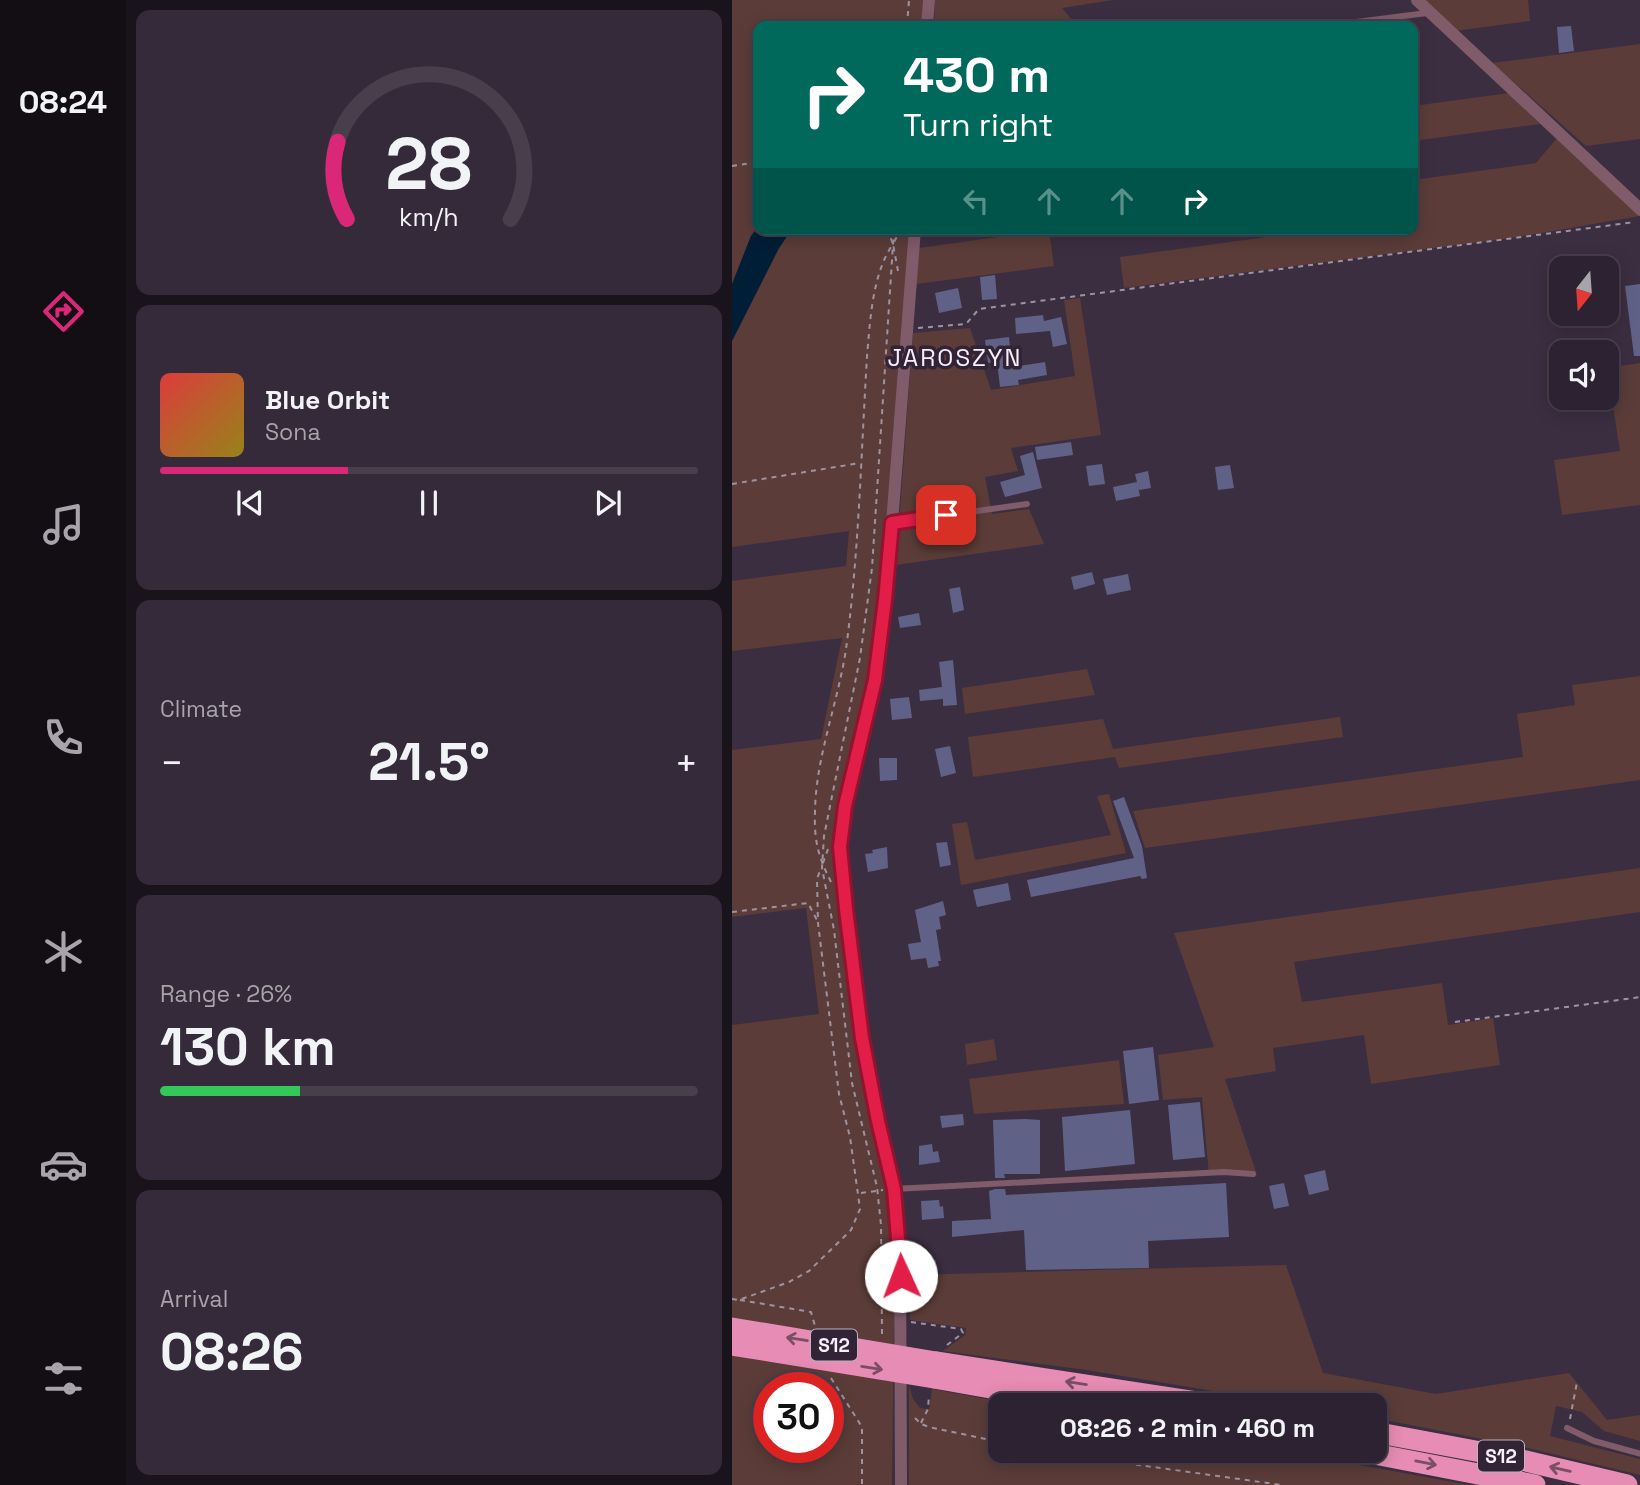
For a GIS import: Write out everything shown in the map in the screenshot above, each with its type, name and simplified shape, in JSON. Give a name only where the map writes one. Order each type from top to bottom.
[{"type":"highway","name":"S12","points":[[732,1328],[937,1369],[1036,1393]]},
{"type":"highway","name":"S12","points":[[732,1345],[1123,1393]]},
{"type":"highway","name":"S12","points":[[1387,1434],[1502,1456],[1627,1485]]},
{"type":"highway","name":"S12","points":[[1387,1456],[1535,1485]]},
{"type":"street","points":[[927,21],[929,0]]},
{"type":"street","points":[[1417,0],[1640,210]]},
{"type":"street","points":[[901,1485],[900,1253],[894,1189],[862,1038],[840,847],[845,806],[875,680],[885,600],[915,235]]},
{"type":"lane","points":[[1362,21],[1429,12]]},
{"type":"lane","points":[[892,523],[1027,504]]},
{"type":"lane","points":[[894,1189],[1224,1172],[1253,1174]]},
{"type":"lane","points":[[1567,1428],[1594,1441],[1640,1454]]},
{"type":"path","points":[[907,21],[909,0]]},
{"type":"path","points":[[732,166],[753,163]]},
{"type":"path","points":[[907,329],[965,324],[979,309],[1640,220]]},
{"type":"path","points":[[830,881],[818,856],[815,811],[818,772],[846,649],[855,560],[873,298],[888,251],[893,244],[889,235]]},
{"type":"path","points":[[732,484],[861,463]]},
{"type":"path","points":[[732,1299],[739,1300],[789,1282],[809,1271],[851,1230],[860,1209],[850,1137],[839,1094],[818,923],[817,879],[828,846]]},
{"type":"path","points":[[732,912],[808,903],[818,923]]},
{"type":"path","points":[[1455,1022],[1640,997]]},
{"type":"path","points":[[859,1194],[880,1191]]},
{"type":"path","points":[[901,1320],[961,1329],[964,1333],[937,1369],[927,1409],[920,1424]]},
{"type":"path","points":[[1567,1428],[1577,1382]]},
{"type":"path","points":[[901,1405],[920,1424],[988,1439]]},
{"type":"path","points":[[1124,1463],[1282,1485]]},
{"type":"shaded area","points":[[732,0],[923,0],[922,21],[753,21],[753,233],[732,284]]},
{"type":"shaded area","points":[[935,0],[1113,0],[1062,8],[1073,21],[934,21]]},
{"type":"shaded area","points":[[1424,0],[1528,0],[1530,21],[1455,31]]},
{"type":"shaded area","points":[[1640,44],[1640,139],[1586,146],[1492,63]]},
{"type":"shaded area","points":[[1509,93],[1540,124],[1418,140],[1418,105]]},
{"type":"shaded area","points":[[1557,138],[1640,216],[1512,238],[1124,288],[1120,257],[1281,235],[1418,235],[1418,179],[1536,163]]},
{"type":"shaded area","points":[[788,235],[910,235],[881,599],[865,703],[843,795],[841,912],[862,1072],[888,1193],[893,1247],[892,1485],[732,1485],[732,1025],[819,1014],[806,908],[732,917],[732,750],[821,739],[842,638],[732,651],[732,581],[846,566],[849,531],[732,547],[732,341],[779,248]]},
{"type":"shaded area","points":[[1013,235],[1050,235],[1054,266],[916,284],[919,248]]},
{"type":"shaded area","points":[[1080,298],[1101,435],[1011,448],[1018,471],[985,477],[992,514],[1029,509],[1044,544],[896,565],[913,333],[970,328],[991,390],[1075,376],[1064,300]]},
{"type":"shaded area","points":[[1640,363],[1640,505],[1562,515],[1554,460],[1620,451],[1614,410],[1619,410],[1619,366]]},
{"type":"shaded area","points":[[1087,669],[1095,695],[965,714],[962,688]]},
{"type":"shaded area","points":[[1640,676],[1640,780],[1145,848],[1133,811],[1523,757],[1517,714],[1575,705],[1572,685]]},
{"type":"shaded area","points":[[1340,717],[1343,737],[1119,768],[1115,757],[973,777],[968,737],[1103,719],[1113,749]]},
{"type":"shaded area","points":[[1109,794],[1126,853],[961,885],[952,824],[967,822],[975,860],[1111,835],[1097,796]]},
{"type":"shaded area","points":[[1640,868],[1640,912],[1294,962],[1302,1002],[1442,983],[1448,1025],[1493,1018],[1500,1065],[1371,1084],[1364,1035],[1273,1048],[1276,1071],[1225,1079],[1257,1175],[1209,1175],[1202,1097],[1163,1100],[1158,1055],[1214,1047],[1174,933]]},
{"type":"shaded area","points":[[994,1039],[997,1060],[967,1065],[965,1044]]},
{"type":"shaded area","points":[[1119,1060],[1124,1104],[974,1114],[969,1079]]},
{"type":"shaded area","points":[[1286,1265],[1323,1373],[1436,1394],[1569,1373],[1607,1420],[1640,1415],[1640,1441],[1604,1431],[1582,1412],[1556,1406],[1550,1436],[1640,1459],[1640,1475],[1528,1448],[1387,1421],[1387,1393],[1225,1393],[1086,1370],[943,1351],[965,1335],[966,1328],[910,1320],[910,1275]]},
{"type":"shaded area","points":[[909,1385],[913,1399],[920,1408],[929,1409],[932,1389],[988,1399],[988,1463],[1349,1463],[1469,1485],[909,1485]]},
{"type":"water","points":[[753,233],[788,235],[732,341],[732,284]]},
{"type":"building","points":[[1571,26],[1574,51],[1559,53],[1557,27]]},
{"type":"building","points":[[995,275],[997,299],[982,300],[980,277]]},
{"type":"building","points":[[1640,284],[1640,356],[1634,356],[1625,286]]},
{"type":"building","points":[[958,288],[962,308],[939,313],[935,293]]},
{"type":"building","points":[[1043,315],[1044,321],[1061,317],[1067,344],[1053,347],[1050,331],[1016,334],[1015,318]]},
{"type":"building","points":[[1009,337],[1012,367],[1045,362],[1047,375],[1018,380],[1019,385],[1000,387],[997,362],[988,363],[985,340]]},
{"type":"building","points":[[1071,442],[1073,455],[1037,460],[1035,447]]},
{"type":"building","points":[[1033,452],[1042,488],[1005,497],[1000,482],[1025,475],[1020,456]]},
{"type":"building","points":[[1102,464],[1105,484],[1089,486],[1086,466]]},
{"type":"building","points":[[1230,465],[1234,488],[1218,490],[1215,467]]},
{"type":"building","points":[[1148,471],[1151,488],[1139,490],[1138,486],[1140,496],[1116,501],[1113,487],[1137,482],[1135,474]]},
{"type":"building","points":[[1092,572],[1095,584],[1074,590],[1071,577]]},
{"type":"building","points":[[1128,574],[1131,590],[1107,595],[1103,579]]},
{"type":"building","points":[[960,587],[964,610],[953,613],[949,589]]},
{"type":"building","points":[[919,613],[921,625],[900,628],[898,617]]},
{"type":"building","points":[[953,660],[957,705],[943,706],[943,699],[920,701],[919,690],[942,687],[939,662]]},
{"type":"building","points":[[909,697],[912,718],[892,720],[890,699]]},
{"type":"building","points":[[950,746],[956,773],[941,777],[935,749]]},
{"type":"building","points":[[879,758],[897,758],[897,780],[880,781]]},
{"type":"building","points":[[1124,797],[1142,846],[1147,878],[1142,879],[1140,876],[1031,897],[1027,880],[1134,858],[1113,801]]},
{"type":"building","points":[[947,842],[951,865],[940,867],[936,843]]},
{"type":"building","points":[[887,847],[888,868],[868,872],[865,854]]},
{"type":"building","points":[[1008,883],[1011,900],[977,907],[973,890]]},
{"type":"building","points":[[943,901],[946,915],[939,917],[941,929],[936,930],[941,961],[938,961],[939,966],[928,968],[926,958],[911,960],[908,944],[921,942],[915,910]]},
{"type":"building","points":[[1153,1047],[1159,1100],[1129,1104],[1123,1051]]},
{"type":"building","points":[[1200,1102],[1205,1157],[1173,1160],[1168,1105]]},
{"type":"building","points":[[1130,1110],[1135,1164],[1065,1171],[1062,1117]]},
{"type":"building","points":[[963,1114],[964,1125],[942,1128],[940,1116]]},
{"type":"building","points":[[993,1120],[1040,1120],[1040,1174],[1004,1174],[1005,1178],[995,1178]]},
{"type":"building","points":[[932,1144],[933,1152],[938,1151],[940,1162],[919,1165],[919,1146]]},
{"type":"building","points":[[1325,1170],[1329,1190],[1309,1195],[1304,1175]]},
{"type":"building","points":[[1226,1183],[1229,1237],[1148,1241],[1149,1268],[1026,1270],[1024,1230],[952,1237],[952,1221],[991,1219],[989,1191],[995,1189],[1005,1189],[1006,1195]]},
{"type":"building","points":[[1284,1183],[1289,1206],[1274,1209],[1269,1186]]},
{"type":"building","points":[[939,1200],[940,1207],[943,1206],[944,1218],[922,1220],[921,1201]]},
{"type":"district","name":"JAROSZYN","points":[[955,357]]},
{"type":"route","points":[[901,1276],[894,1189],[862,1038],[840,847],[845,806],[875,680],[892,523],[946,515]]}]
